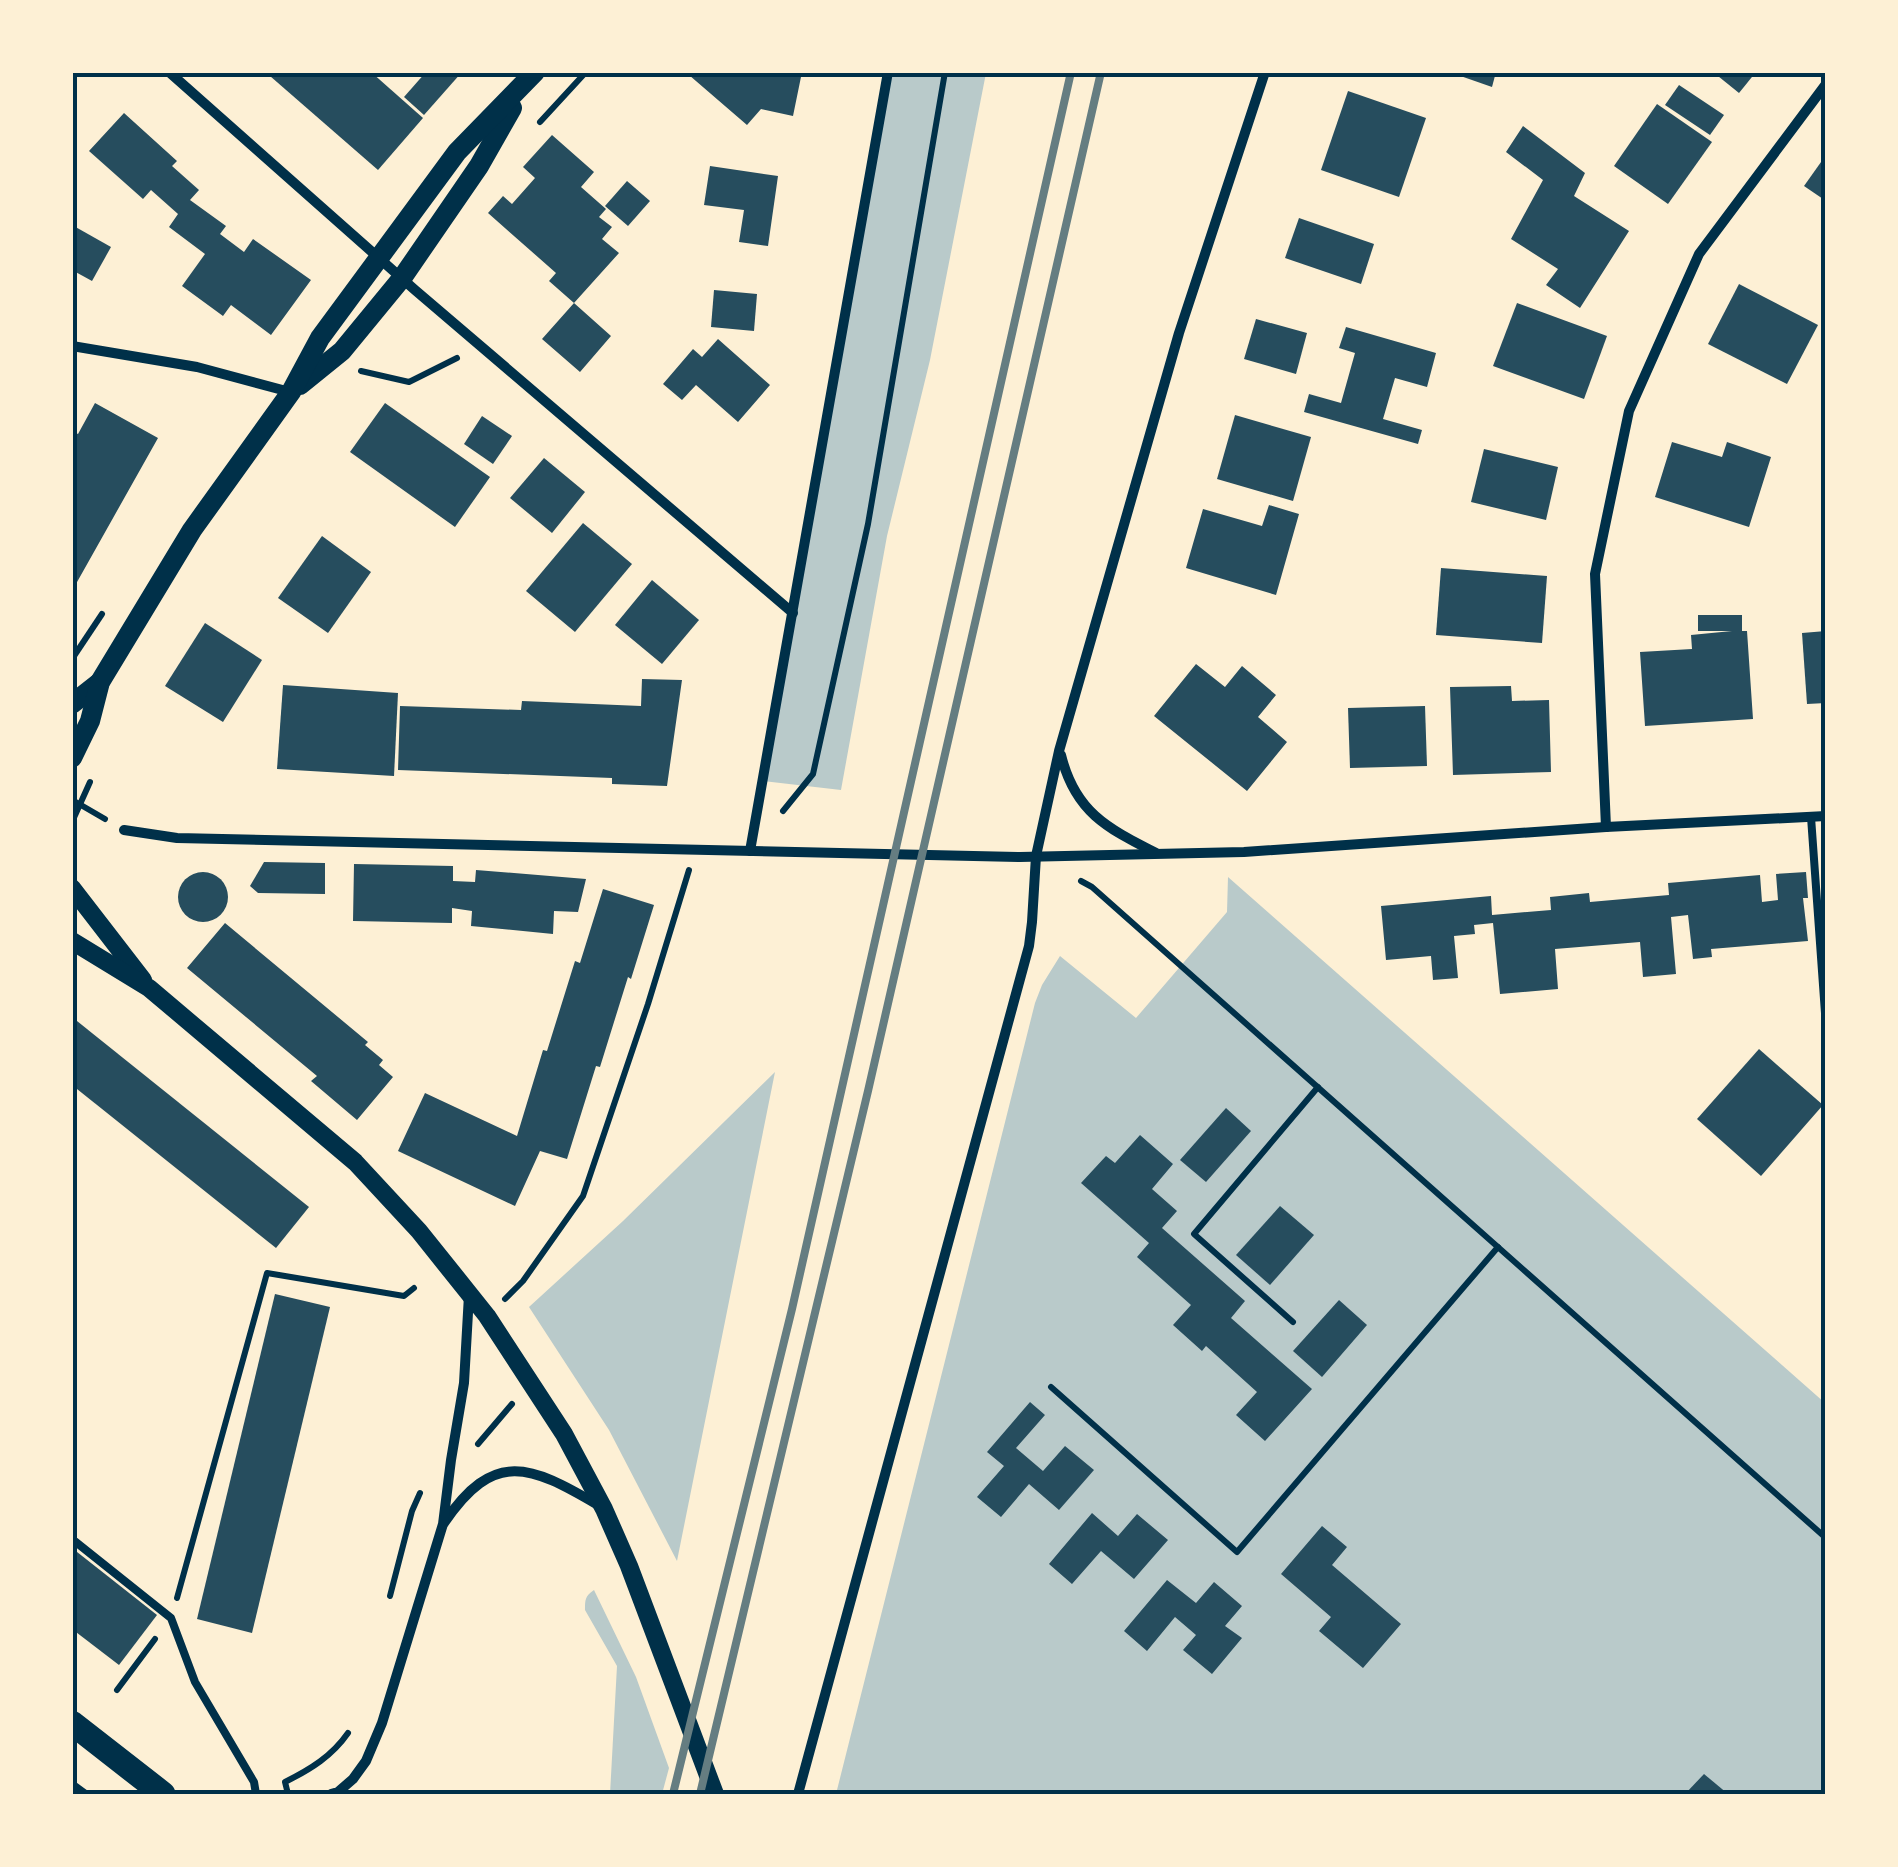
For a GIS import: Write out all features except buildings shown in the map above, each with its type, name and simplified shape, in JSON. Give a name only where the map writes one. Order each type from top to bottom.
[{"type":"main road","points":[[72,758],[90,721],[100,682],[192,530],[291,392],[320,338],[457,152],[529,80]]},
{"type":"main road","points":[[291,392],[342,350],[402,278],[479,166],[529,80]]},
{"type":"main road","points":[[72,704],[100,682]]},
{"type":"main road","points":[[72,1723],[163,1794]]},
{"type":"street","points":[[169,72],[380,259],[794,614]]},
{"type":"street","points":[[750,851],[888,72]]},
{"type":"street","points":[[798,1794],[1029,946],[1036,856],[1060,751],[1179,333],[1264,72]]},
{"type":"street","points":[[1606,828],[1595,574],[1629,410],[1699,254],[1826,84]]},
{"type":"street","points":[[72,346],[198,368],[291,392]]},
{"type":"street","points":[[1060,751],[1067,780],[1080,801],[1098,819],[1156,854]]},
{"type":"street","points":[[124,830],[177,838],[1020,857],[1244,852],[1826,816]]},
{"type":"street","points":[[72,888],[149,988]]},
{"type":"street","points":[[72,942],[149,988],[355,1162],[469,1292],[564,1434],[604,1509],[715,1794]]},
{"type":"street","points":[[337,1794],[366,1762],[392,1692],[443,1524],[464,1383],[469,1292]]},
{"type":"street","points":[[443,1524],[466,1494],[506,1471],[543,1475],[604,1509]]},
{"type":"lane","points":[[1811,817],[1826,1026]]},
{"type":"lane","points":[[72,1539],[171,1618],[195,1682],[254,1782],[256,1794]]},
{"type":"path","points":[[750,851],[813,774],[868,524],[946,72]]},
{"type":"path","points":[[346,368],[408,382],[481,346]]},
{"type":"path","points":[[72,842],[77,803],[95,769]]},
{"type":"path","points":[[77,803],[124,830]]},
{"type":"path","points":[[487,1316],[523,1281],[583,1196],[695,850]]},
{"type":"path","points":[[1036,856],[1092,887],[1826,1538]]},
{"type":"path","points":[[1292,1322],[1194,1234],[1318,1087]]},
{"type":"path","points":[[1050,1387],[1237,1552],[1498,1246]]},
{"type":"path","points":[[117,1690],[171,1618],[266,1273],[404,1296],[414,1288]]},
{"type":"path","points":[[288,1794],[285,1782],[330,1755],[352,1726]]},
{"type":"path","points":[[72,1783],[87,1794]]},
{"type":"shaded area","points":[[888,73],[986,73],[930,360],[887,536],[841,790],[763,781]]},
{"type":"shaded area","points":[[1228,877],[1825,1403],[1825,1794],[836,1794],[1042,985],[1060,956],[1136,1018],[1227,912]]},
{"type":"shaded area","points":[[775,1072],[677,1561],[609,1430],[529,1307]]},
{"type":"shaded area","points":[[594,1590],[636,1677],[669,1768],[662,1794],[610,1794],[617,1666],[585,1610],[586,1598]]},
{"type":"railway","points":[[673,1794],[792,1309],[1071,72]]},
{"type":"railway","points":[[700,1794],[868,1091],[1101,72]]}]
